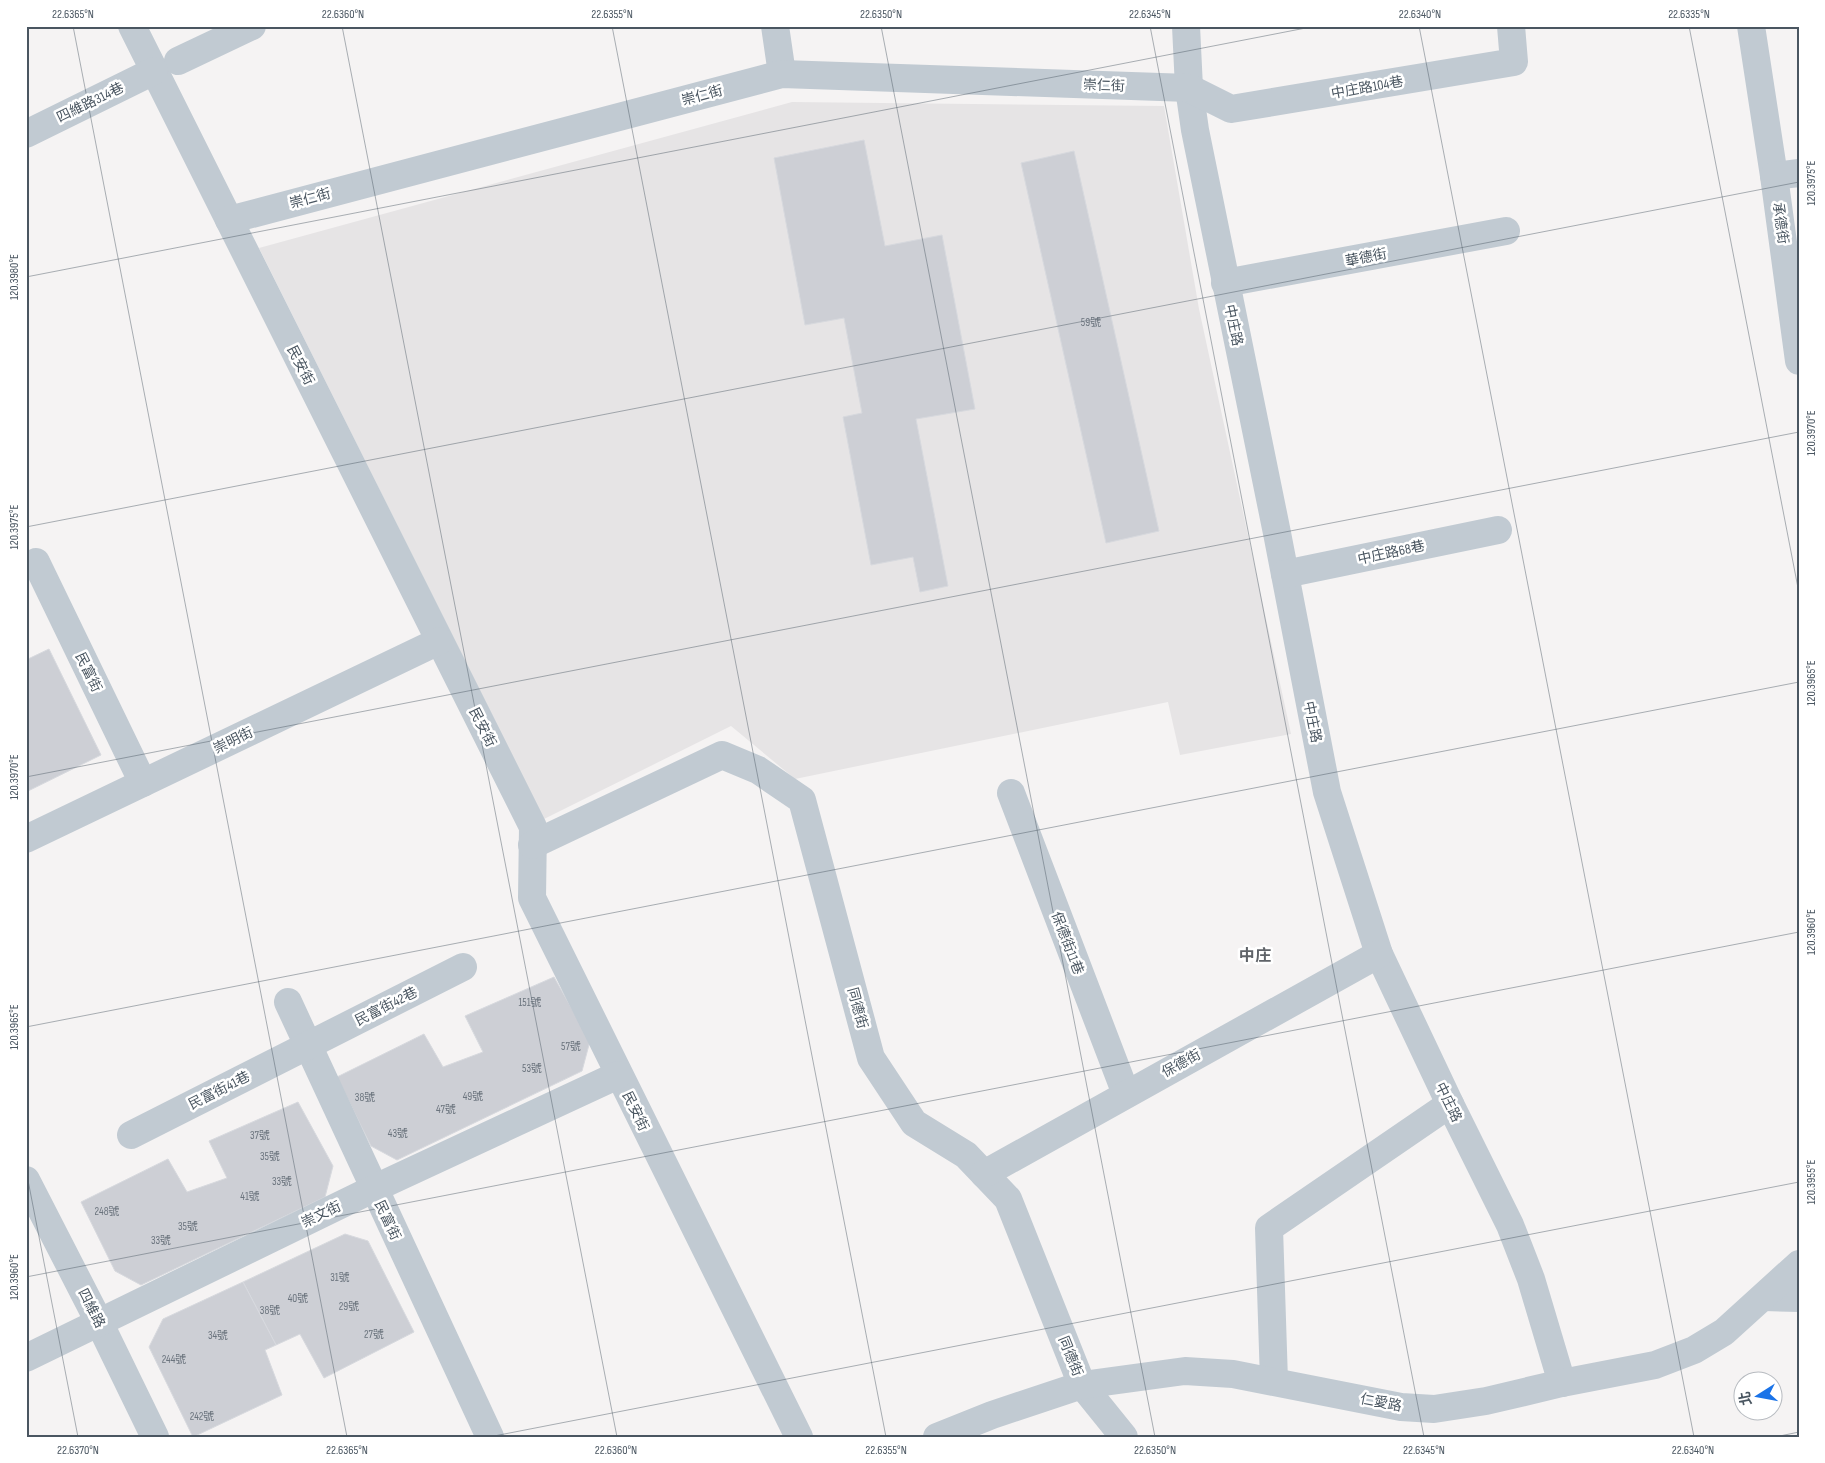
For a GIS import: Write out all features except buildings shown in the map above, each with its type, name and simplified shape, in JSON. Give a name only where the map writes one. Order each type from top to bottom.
[{"type":"street","name":"民安街","points":[[132,26],[166,66],[229,220],[533,828],[532,898],[618,1075],[799,1437]]},
{"type":"street","name":"四維路314巷","points":[[26,134],[252,26]]},
{"type":"street","points":[[775,26],[782,74]]},
{"type":"street","name":"中庄路","points":[[1186,26],[1188,88],[1194,130],[1285,574],[1327,792],[1379,954],[1510,1225],[1531,1279],[1562,1383]]},
{"type":"street","name":"中庄路104巷","points":[[1188,88],[1231,109],[1514,62],[1511,26]]},
{"type":"street","name":"承德街","points":[[1752,26],[1787,175],[1799,362]]},
{"type":"street","name":"崇仁街","points":[[229,220],[782,74],[1188,88]]},
{"type":"street","name":"華德街","points":[[1225,283],[1506,231]]},
{"type":"street","name":"中庄路68巷","points":[[1285,574],[1498,530]]},
{"type":"street","name":"民富街","points":[[36,562],[143,783]]},
{"type":"street","name":"崇明街","points":[[26,838],[439,641]]},
{"type":"street","name":"同德街","points":[[532,844],[722,755],[758,770],[802,800],[871,1058],[914,1123],[966,1155],[1008,1199],[1082,1385],[1124,1437]]},
{"type":"street","name":"保德街11巷","points":[[1011,793],[1126,1094]]},
{"type":"street","name":"保德街","points":[[984,1174],[1379,954]]},
{"type":"street","name":"民富街42巷","points":[[308,1046],[463,967]]},
{"type":"street","name":"民富街","points":[[288,1002],[373,1189],[490,1437]]},
{"type":"street","name":"民富街41巷","points":[[131,1135],[308,1046]]},
{"type":"street","name":"崇文街","points":[[26,1358],[373,1189],[618,1075]]},
{"type":"street","points":[[1274,1381],[1268,1228],[1450,1104]]},
{"type":"street","name":"四維路","points":[[26,1180],[99,1322],[155,1437]]},
{"type":"street","name":"仁愛路","points":[[937,1437],[992,1415],[1082,1385],[1185,1371],[1233,1374],[1401,1406],[1434,1409],[1486,1401],[1655,1364],[1694,1350],[1724,1332],[1799,1264]]},
{"type":"street","points":[[1764,1297],[1799,1298]]},
{"type":"shaded area","points":[[792,102],[1164,106],[1199,309],[1291,734],[1180,755],[1168,702],[795,779],[731,726],[544,819],[259,248]]},
{"type":"district","name":"中庄","points":[[1255,955]]}]
